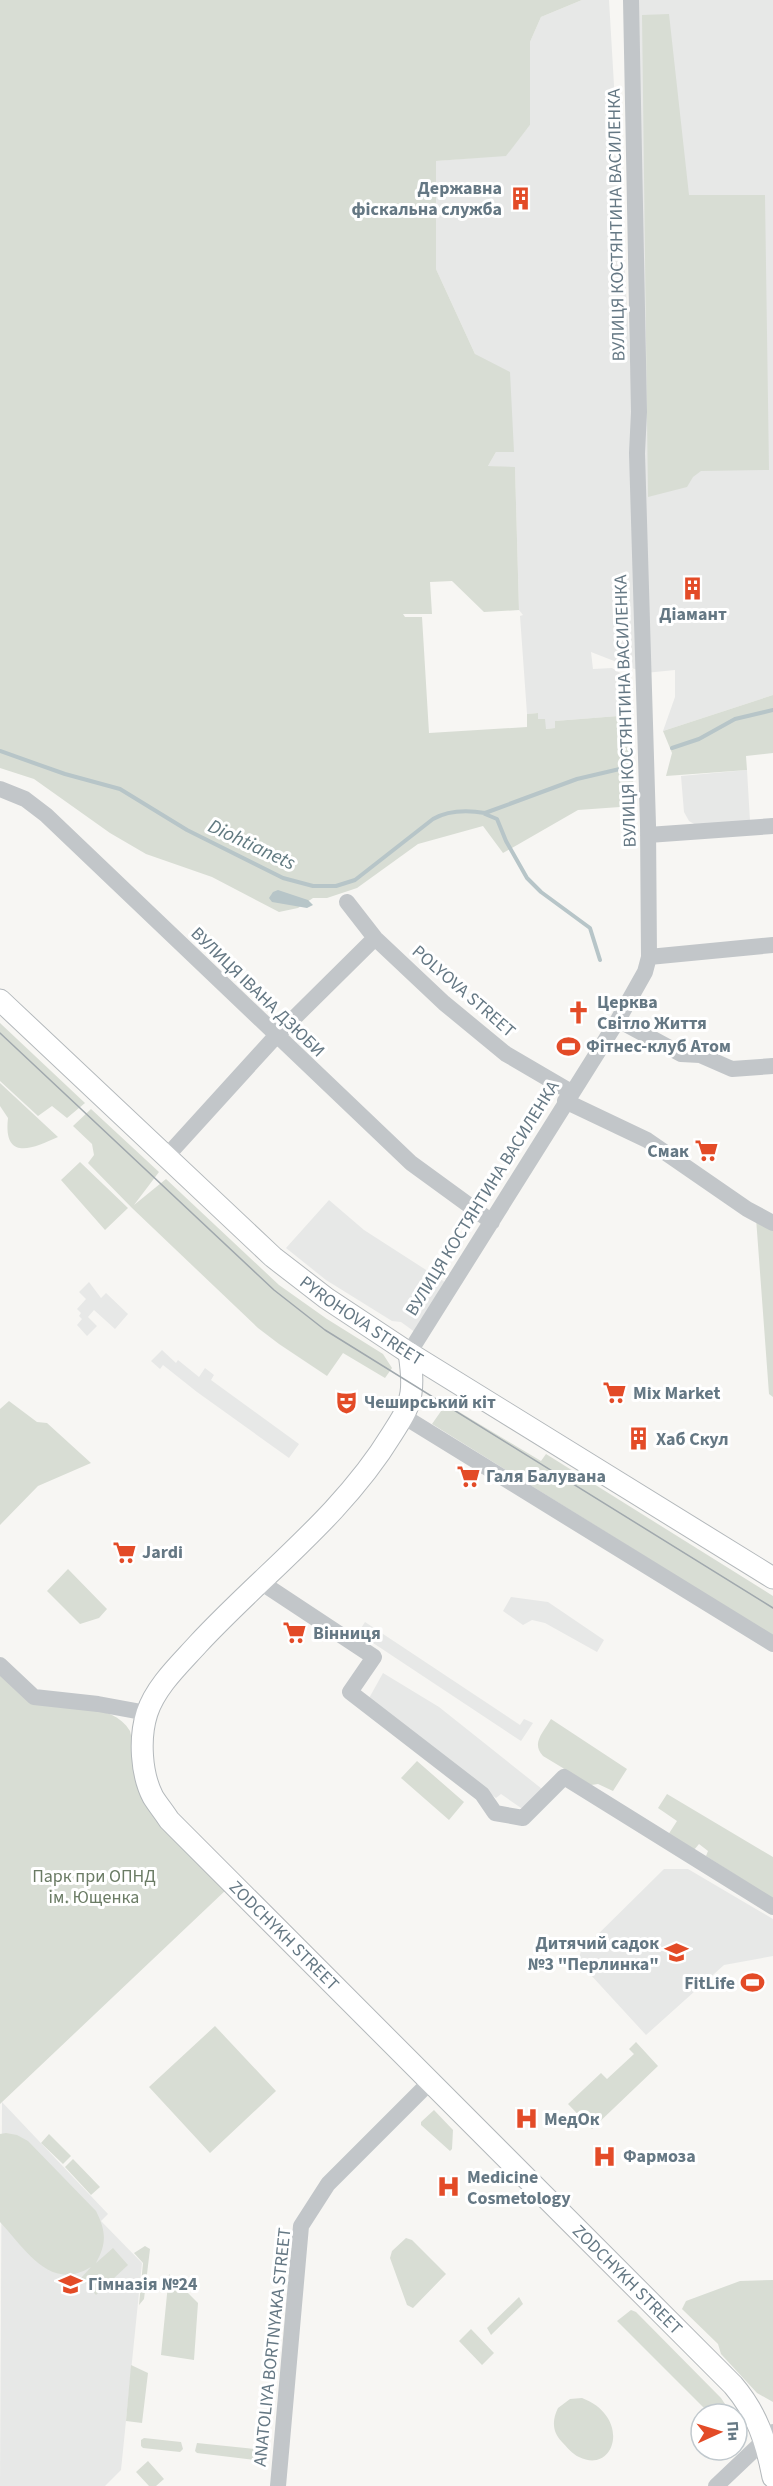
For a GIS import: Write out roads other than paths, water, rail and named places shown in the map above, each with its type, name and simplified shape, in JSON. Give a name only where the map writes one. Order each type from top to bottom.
[{"type":"main road","name":"PYROHOVA STREET","points":[[0,1000],[273,1257],[301,1280],[409,1353],[773,1578]]},
{"type":"main road","name":"ZODCHYKH STREET","points":[[409,1353],[412,1374],[411,1394],[403,1416],[364,1475],[342,1502],[259,1581],[174,1669],[158,1691],[147,1713],[143,1738],[146,1776],[153,1797],[169,1820],[733,2385],[769,2436],[773,2477]]},
{"type":"street","name":"ВУЛИЦЯ КОСТЯНТИНА ВАСИЛЕНКА","points":[[409,1353],[618,1020],[645,972],[649,957],[648,835],[637,453],[639,401],[631,0]]},
{"type":"street","name":"ВУЛИЦЯ ІВАНА ДЗЮБИ","points":[[0,789],[25,799],[46,815],[411,1163],[492,1222]]},
{"type":"street","points":[[648,835],[773,826]]},
{"type":"street","name":"POLYOVA STREET","points":[[347,902],[375,938],[444,1003],[506,1054],[568,1097],[647,1140],[747,1209],[773,1223]]},
{"type":"street","points":[[166,1157],[276,1036],[375,938]]},
{"type":"street","points":[[649,957],[773,945]]},
{"type":"street","points":[[618,1020],[681,1054],[700,1055],[732,1069],[773,1065]]},
{"type":"street","points":[[403,1416],[773,1644]]},
{"type":"street","points":[[259,1581],[374,1657],[350,1692],[482,1794],[495,1813],[523,1818],[564,1777],[773,1907]]},
{"type":"street","points":[[0,1665],[34,1697],[98,1704],[147,1713]]},
{"type":"street","name":"ANATOLIYA BORTNYAKA STREET","points":[[278,2486],[301,2226],[328,2184],[430,2082]]},
{"type":"street","points":[[716,2486],[769,2436]]},
{"type":"waterway","name":"Diohtianets","points":[[672,748],[699,739],[735,719],[773,710]]},
{"type":"waterway","name":"Diohtianets","points":[[0,751],[65,774],[120,789],[187,830],[283,878],[313,886],[336,886],[355,880],[439,816],[472,811],[485,813],[577,779],[624,768]]},
{"type":"waterway","points":[[485,814],[497,819],[506,841],[527,878],[541,892],[590,928],[600,960]]},
{"type":"tram line","points":[[0,1033],[274,1290],[325,1330],[773,1608]]},
{"type":"place","name":"Державна фіскальна служба","points":[[520,198]]},
{"type":"place","name":"Діамант","points":[[693,588]]},
{"type":"place","name":"Церква Світло Життя","points":[[579,1012]]},
{"type":"place","name":"Фітнес-клуб Атом","points":[[568,1046]]},
{"type":"place","name":"Смак","points":[[707,1151]]},
{"type":"place","name":"Mix Market","points":[[615,1393]]},
{"type":"place","name":"Чеширський кіт","points":[[346,1402]]},
{"type":"place","name":"Хаб Скул","points":[[638,1439]]},
{"type":"place","name":"Галя Балувана","points":[[468,1476]]},
{"type":"place","name":"Jardi","points":[[124,1552]]},
{"type":"place","name":"Вінниця","points":[[295,1633]]},
{"type":"place","name":"Дитячий садок №3 \"Перлинка\"","points":[[677,1953]]},
{"type":"place","name":"FitLife","points":[[753,1983]]},
{"type":"place","name":"МедОк","points":[[526,2119]]},
{"type":"place","name":"Фармоза","points":[[605,2156]]},
{"type":"place","name":"Medicine Cosmetology","points":[[449,2187]]},
{"type":"place","name":"Гімназія №24","points":[[70,2284]]},
{"type":"park label","name":"Парк при ОПНД ім. Ющенка","points":[[94,1886]]}]
